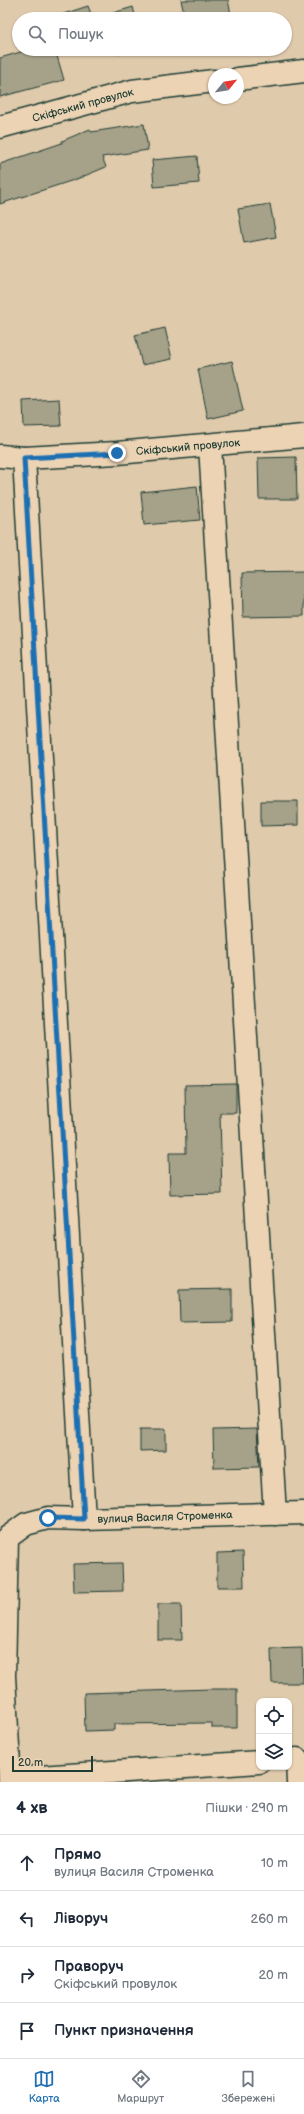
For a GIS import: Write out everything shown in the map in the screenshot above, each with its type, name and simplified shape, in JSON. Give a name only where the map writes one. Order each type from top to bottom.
[{"type":"street","points":[[244,77],[304,71]]},
{"type":"street","name":"Скіфський провулок","points":[[0,127],[132,91],[208,82]]},
{"type":"street","name":"Скіфський провулок","points":[[0,456],[24,458],[117,453],[304,436]]},
{"type":"street","points":[[210,445],[274,1514]]},
{"type":"street","points":[[24,458],[84,1519]]},
{"type":"street","name":"вулиця Василя Строменка","points":[[4,1538],[26,1524],[48,1518],[84,1519],[304,1513]]},
{"type":"street","points":[[4,1538],[4,1676],[10,1781],[256,1762]]},
{"type":"street","points":[[297,1759],[298,1782]]},
{"type":"building","points":[[181,0],[228,0],[231,12],[184,12]]},
{"type":"building","points":[[88,6],[90,12],[69,12]]},
{"type":"building","points":[[133,7],[134,12],[116,12]]},
{"type":"building","points":[[12,55],[12,56],[57,56],[64,80],[0,97],[0,58]]},
{"type":"building","points":[[144,124],[148,150],[102,157],[106,167],[77,179],[0,204],[0,164],[62,143],[62,141],[90,129],[91,132]]},
{"type":"building","points":[[197,156],[199,183],[154,187],[152,160]]},
{"type":"building","points":[[270,204],[276,237],[244,243],[238,209]]},
{"type":"building","points":[[165,328],[172,359],[142,365],[135,335]]},
{"type":"building","points":[[232,361],[243,411],[208,419],[198,369]]},
{"type":"building","points":[[59,399],[61,426],[24,427],[23,401]]},
{"type":"building","points":[[296,457],[297,499],[259,499],[258,458]]},
{"type":"building","points":[[197,486],[200,520],[144,525],[141,492]]},
{"type":"building","points":[[304,572],[304,616],[243,617],[242,573]]},
{"type":"building","points":[[261,801],[298,801],[298,825],[261,826]]},
{"type":"building","points":[[236,1084],[236,1113],[220,1113],[222,1194],[170,1195],[169,1153],[186,1153],[185,1085]]},
{"type":"building","points":[[232,1289],[232,1322],[180,1323],[179,1290]]},
{"type":"building","points":[[140,1429],[166,1429],[166,1450],[140,1451]]},
{"type":"building","points":[[257,1429],[259,1467],[214,1468],[213,1430]]},
{"type":"building","points":[[243,1552],[244,1587],[217,1587],[217,1553]]},
{"type":"building","points":[[122,1563],[123,1591],[74,1592],[73,1564]]},
{"type":"building","points":[[158,1604],[181,1604],[182,1640],[158,1640]]},
{"type":"building","points":[[302,1648],[303,1683],[272,1683],[271,1649]]},
{"type":"building","points":[[237,1689],[237,1728],[212,1728],[212,1723],[114,1724],[114,1730],[85,1731],[84,1693]]},
{"type":"route","points":[[48,1518],[84,1519],[24,458],[117,453]]}]
